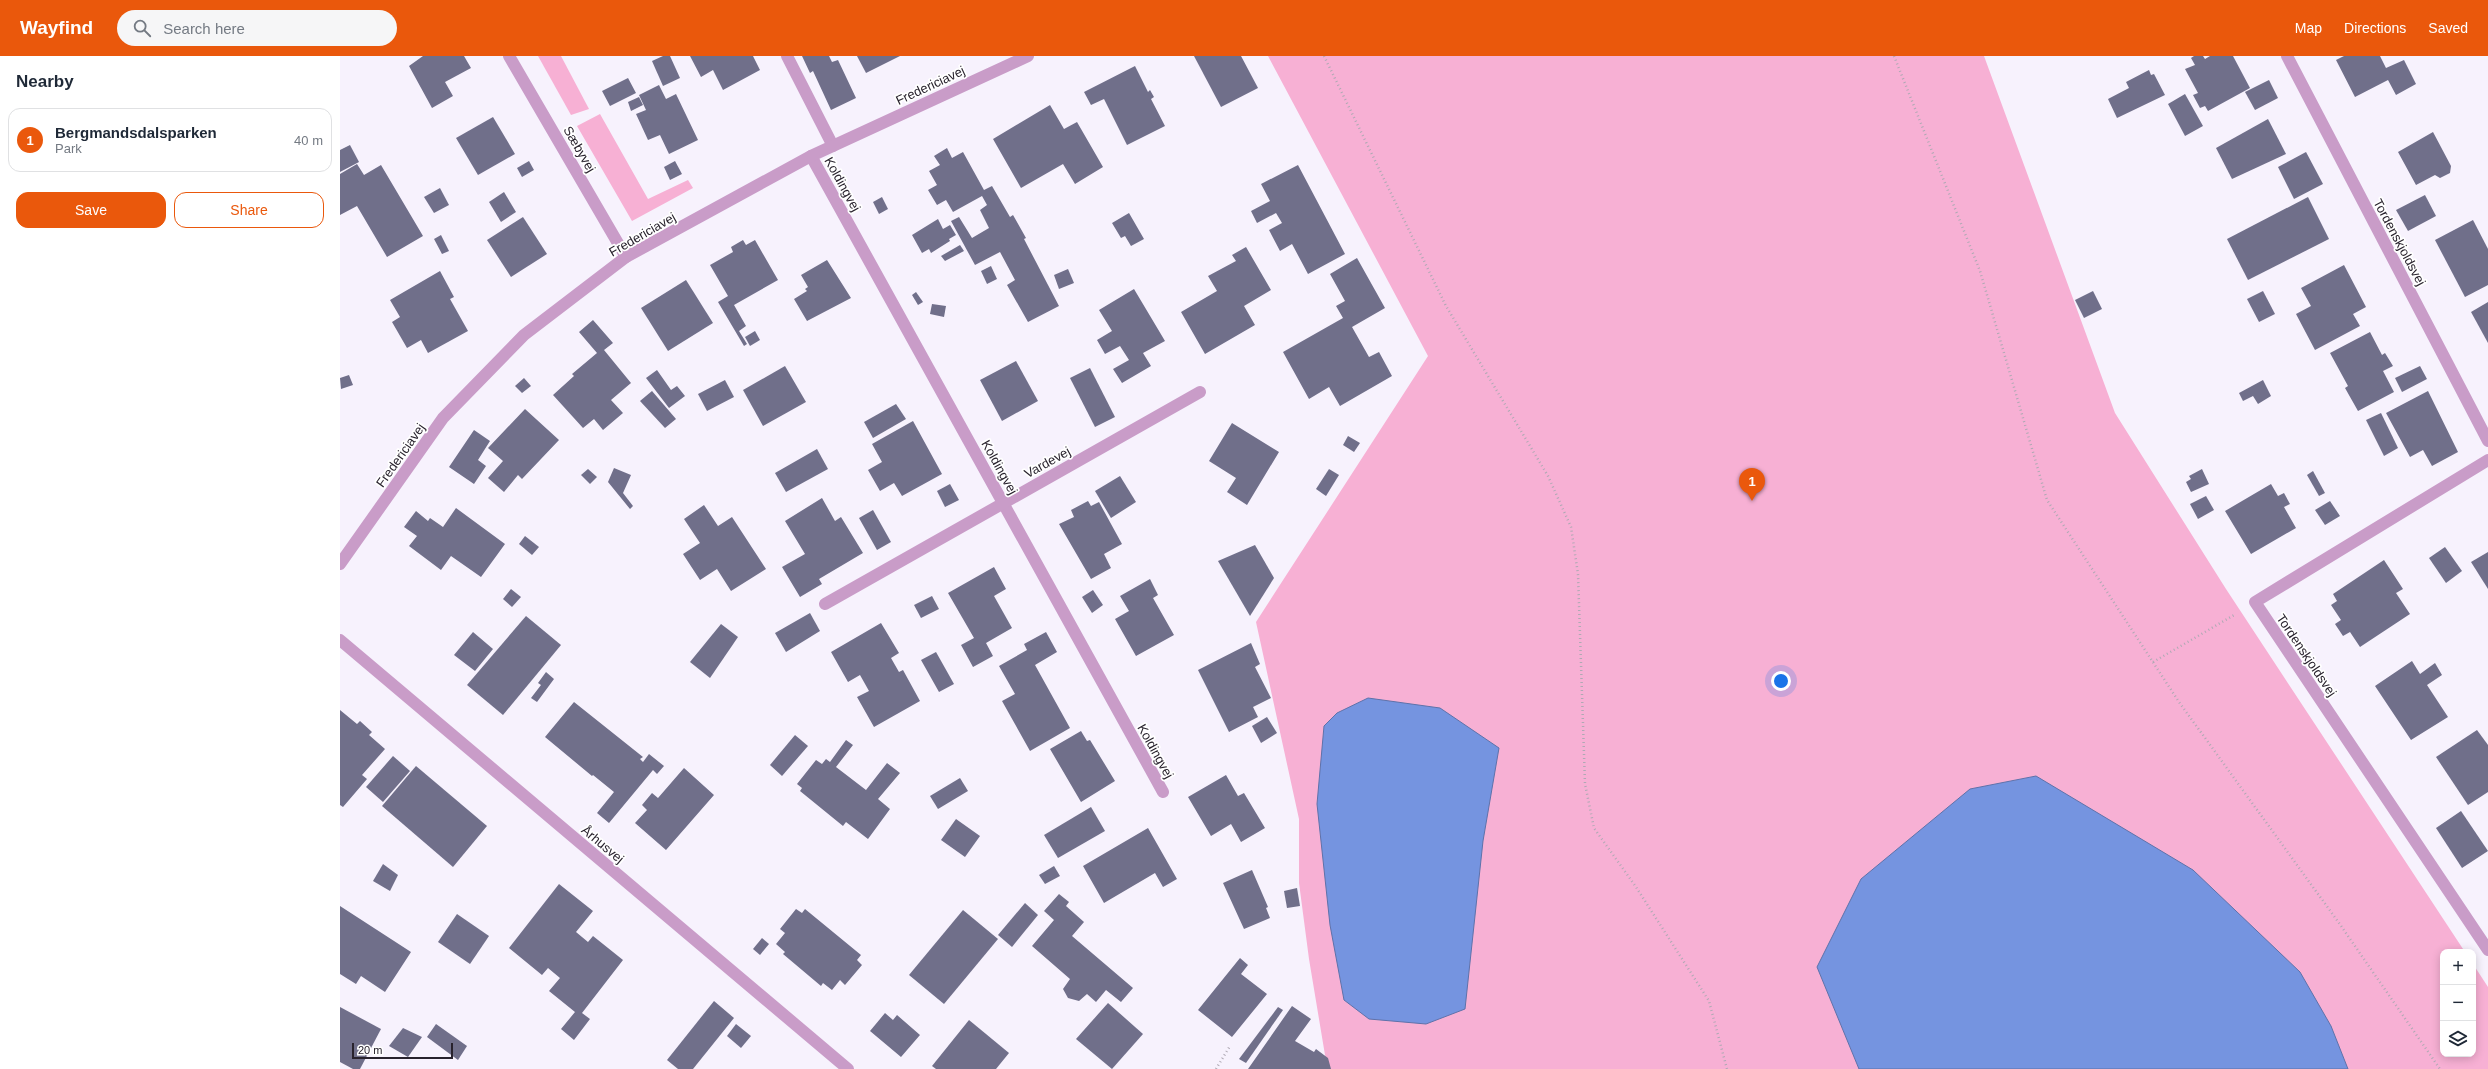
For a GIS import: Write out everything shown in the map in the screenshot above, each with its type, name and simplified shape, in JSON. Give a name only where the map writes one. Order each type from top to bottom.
[{"type":"street","name":"Sæbyvej","points":[[509,56],[626,257]]},
{"type":"street","points":[[787,56],[833,146]]},
{"type":"street","name":"Fredericiavej","points":[[340,564],[443,418],[524,335],[626,257],[811,156],[1001,61],[1028,56]]},
{"type":"street","name":"Tordenskjoldsvej","points":[[2287,56],[2488,441]]},
{"type":"street","name":"Koldingvej","points":[[811,156],[1163,792]]},
{"type":"street","name":"Vardevej","points":[[825,604],[1200,392]]},
{"type":"street","name":"Tordenskjoldsvej","points":[[2488,460],[2255,602],[2488,950]]},
{"type":"street","name":"Århusvej","points":[[340,640],[848,1069]]},
{"type":"path","points":[[1324,56],[1446,306],[1548,476],[1571,527],[1578,574],[1585,784],[1594,828],[1636,887],[1709,1001],[1727,1069]]},
{"type":"path","points":[[1894,56],[1980,271],[2047,500],[2179,702],[2339,923],[2440,1069]]},
{"type":"path","points":[[2153,662],[2225,620]]},
{"type":"path","points":[[1216,1069],[1230,1046]]},
{"type":"shaded area","points":[[538,56],[561,56],[589,109],[571,115]]},
{"type":"shaded area","points":[[1268,56],[1984,56],[2115,413],[2226,589],[2463,949],[2440,949],[2440,1057],[2476,1057],[2476,969],[2488,987],[2488,1069],[1330,1069],[1325,1055],[1309,959],[1299,883],[1299,819],[1256,622],[1428,356]]},
{"type":"shaded area","points":[[600,114],[648,199],[688,180],[693,188],[632,221],[577,126]]},
{"type":"water","points":[[1368,698],[1440,708],[1499,748],[1483,841],[1465,1009],[1426,1024],[1369,1019],[1344,1000],[1330,925],[1317,804],[1324,726],[1337,713]]},
{"type":"water","points":[[2036,776],[2193,870],[2300,972],[2331,1026],[2348,1069],[1859,1069],[1817,967],[1861,879],[1970,789]]},
{"type":"building","points":[[423,56],[464,56],[471,68],[445,82],[453,96],[432,108],[409,66]]},
{"type":"building","points":[[663,56],[670,56],[680,78],[663,86],[652,61]]},
{"type":"building","points":[[690,56],[753,56],[760,70],[723,90],[713,70],[701,77]]},
{"type":"building","points":[[802,56],[829,56],[832,62],[838,60],[856,98],[831,110],[813,71],[810,73]]},
{"type":"building","points":[[857,56],[900,56],[866,73]]},
{"type":"building","points":[[1194,56],[1241,56],[1258,88],[1221,107]]},
{"type":"building","points":[[2194,56],[2203,56],[2205,59],[2210,56],[2233,56],[2250,88],[2208,111],[2205,106],[2200,108],[2193,95],[2198,93],[2185,69],[2195,65],[2191,58]]},
{"type":"building","points":[[2344,56],[2380,56],[2386,68],[2404,60],[2416,84],[2396,95],[2388,80],[2355,97],[2336,60]]},
{"type":"building","points":[[1135,66],[1148,92],[1150,90],[1154,97],[1151,99],[1165,126],[1127,145],[1104,99],[1091,105],[1084,92]]},
{"type":"building","points":[[2149,70],[2151,75],[2154,74],[2165,95],[2117,118],[2108,99],[2129,88],[2126,82]]},
{"type":"building","points":[[628,78],[636,93],[610,106],[602,91]]},
{"type":"building","points":[[2269,80],[2278,98],[2255,110],[2245,92]]},
{"type":"building","points":[[659,85],[666,99],[676,94],[698,140],[669,154],[660,135],[648,140],[636,114],[646,110],[639,95]]},
{"type":"building","points":[[2185,94],[2203,126],[2185,136],[2168,104]]},
{"type":"building","points":[[639,97],[643,105],[631,111],[628,102]]},
{"type":"building","points":[[1050,105],[1064,129],[1077,122],[1103,167],[1075,184],[1063,164],[1021,188],[993,139]]},
{"type":"building","points":[[493,117],[515,154],[478,175],[456,138]]},
{"type":"building","points":[[2268,119],[2286,154],[2232,179],[2216,148]]},
{"type":"building","points":[[2433,132],[2451,166],[2450,173],[2440,178],[2435,175],[2416,185],[2398,152]]},
{"type":"building","points":[[350,145],[359,162],[340,172],[340,150]]},
{"type":"building","points":[[947,148],[952,158],[963,152],[984,190],[992,186],[1010,217],[1013,215],[1026,238],[1024,239],[1059,306],[1028,322],[1007,285],[1015,280],[1000,252],[975,265],[951,221],[959,217],[972,238],[989,228],[980,210],[987,205],[982,196],[953,212],[946,200],[937,205],[928,190],[937,185],[929,171],[940,165],[934,156]]},
{"type":"building","points":[[2306,152],[2323,184],[2294,199],[2278,167]]},
{"type":"building","points":[[529,161],[534,170],[522,177],[517,168]]},
{"type":"building","points":[[675,161],[682,174],[670,180],[664,167]]},
{"type":"building","points":[[357,164],[364,175],[381,165],[423,236],[387,257],[357,206],[340,215],[340,174]]},
{"type":"building","points":[[1298,165],[1345,254],[1308,274],[1292,244],[1280,251],[1269,230],[1282,223],[1276,213],[1257,223],[1251,211],[1270,201],[1261,184]]},
{"type":"building","points":[[440,188],[449,205],[434,213],[424,197]]},
{"type":"building","points":[[504,192],[516,212],[501,222],[489,202]]},
{"type":"building","points":[[2425,195],[2436,216],[2408,231],[2396,210]]},
{"type":"building","points":[[882,197],[888,209],[879,214],[873,202]]},
{"type":"building","points":[[2308,197],[2329,239],[2248,280],[2227,239]]},
{"type":"building","points":[[1129,213],[1144,239],[1131,246],[1125,236],[1121,238],[1112,223]]},
{"type":"building","points":[[523,217],[547,254],[511,277],[487,240]]},
{"type":"building","points":[[938,219],[943,229],[950,225],[956,235],[949,239],[950,241],[931,253],[929,249],[922,253],[912,235]]},
{"type":"building","points":[[2473,220],[2488,249],[2488,285],[2465,297],[2435,240]]},
{"type":"building","points":[[441,235],[449,251],[442,254],[434,239]]},
{"type":"building","points":[[743,240],[746,245],[755,240],[778,280],[734,305],[746,326],[739,331],[747,344],[744,346],[718,302],[728,296],[710,265],[733,252],[731,247]]},
{"type":"building","points":[[960,245],[964,251],[945,261],[941,256]]},
{"type":"building","points":[[1246,247],[1271,290],[1244,306],[1255,325],[1205,354],[1181,312],[1217,291],[1208,276],[1236,261],[1232,255]]},
{"type":"building","points":[[1357,258],[1385,308],[1352,327],[1369,357],[1379,352],[1392,376],[1340,406],[1329,387],[1309,399],[1283,352],[1343,318],[1336,306],[1345,301],[1330,274]]},
{"type":"building","points":[[827,260],[851,298],[807,321],[794,299],[807,291],[805,289],[808,287],[801,275]]},
{"type":"building","points":[[2344,265],[2366,307],[2353,314],[2360,326],[2315,350],[2296,314],[2311,306],[2301,288]]},
{"type":"building","points":[[991,266],[997,279],[987,284],[981,271]]},
{"type":"building","points":[[1068,269],[1074,283],[1059,289],[1054,275]]},
{"type":"building","points":[[440,271],[454,297],[450,299],[468,331],[428,353],[421,340],[407,348],[392,322],[400,317],[390,300]]},
{"type":"building","points":[[686,280],[713,323],[668,351],[641,308]]},
{"type":"building","points":[[1134,289],[1165,341],[1143,353],[1151,366],[1122,383],[1113,369],[1129,360],[1120,346],[1105,354],[1097,340],[1112,331],[1099,310]]},
{"type":"building","points":[[2093,291],[2102,309],[2084,318],[2075,300]]},
{"type":"building","points":[[2263,291],[2275,314],[2259,322],[2247,299]]},
{"type":"building","points":[[916,292],[923,302],[918,305],[912,295]]},
{"type":"building","points":[[2488,302],[2488,343],[2471,312]]},
{"type":"building","points":[[932,304],[946,306],[944,317],[930,314]]},
{"type":"building","points":[[593,320],[613,343],[604,350],[631,383],[611,400],[623,413],[603,430],[594,419],[583,428],[553,395],[574,376],[572,374],[597,353],[579,332]]},
{"type":"building","points":[[755,331],[760,340],[750,346],[745,337]]},
{"type":"building","points":[[2370,332],[2382,355],[2385,353],[2393,366],[2383,371],[2394,392],[2358,411],[2345,388],[2348,386],[2330,353]]},
{"type":"building","points":[[1016,361],[1038,401],[1002,421],[980,380]]},
{"type":"building","points":[[785,366],[806,402],[763,426],[743,390]]},
{"type":"building","points":[[2420,366],[2427,379],[2402,392],[2395,378]]},
{"type":"building","points":[[1090,368],[1115,417],[1095,427],[1070,378]]},
{"type":"building","points":[[657,370],[671,390],[677,386],[685,396],[669,408],[646,378]]},
{"type":"building","points":[[349,375],[353,385],[341,389],[340,378]]},
{"type":"building","points":[[524,378],[531,386],[522,393],[515,386]]},
{"type":"building","points":[[725,380],[734,397],[707,411],[698,394]]},
{"type":"building","points":[[2263,380],[2271,396],[2258,404],[2253,396],[2243,401],[2239,393]]},
{"type":"building","points":[[652,391],[676,419],[665,428],[640,401]]},
{"type":"building","points":[[2428,391],[2458,452],[2432,466],[2423,450],[2410,457],[2386,413]]},
{"type":"building","points":[[896,404],[906,419],[873,438],[864,422]]},
{"type":"building","points":[[525,409],[559,440],[522,479],[518,475],[504,492],[488,478],[503,461],[488,448]]},
{"type":"building","points":[[2381,413],[2398,448],[2384,456],[2366,420]]},
{"type":"building","points":[[913,421],[942,474],[902,496],[894,483],[880,491],[868,470],[882,462],[872,444]]},
{"type":"building","points":[[1232,423],[1279,452],[1247,505],[1227,492],[1236,478],[1209,461]]},
{"type":"building","points":[[474,430],[490,441],[478,460],[486,466],[474,484],[449,467]]},
{"type":"building","points":[[1348,436],[1360,443],[1354,452],[1343,445]]},
{"type":"building","points":[[817,449],[828,469],[786,492],[775,473]]},
{"type":"building","points":[[614,468],[631,475],[623,493],[633,506],[630,509],[608,482]]},
{"type":"building","points":[[588,469],[597,477],[590,484],[581,475]]},
{"type":"building","points":[[1329,469],[1339,475],[1326,496],[1316,489]]},
{"type":"building","points":[[2202,469],[2209,484],[2191,492],[2186,482],[2191,479],[2189,476]]},
{"type":"building","points":[[2313,471],[2325,493],[2319,496],[2307,475]]},
{"type":"building","points":[[1120,476],[1136,502],[1111,518],[1095,491]]},
{"type":"building","points":[[950,484],[959,500],[945,507],[937,491]]},
{"type":"building","points":[[2271,484],[2278,496],[2284,493],[2290,504],[2284,507],[2296,528],[2251,554],[2225,511]]},
{"type":"building","points":[[2206,496],[2214,510],[2198,519],[2190,504]]},
{"type":"building","points":[[822,498],[835,521],[841,517],[863,553],[819,579],[822,584],[800,597],[782,567],[805,554],[785,521]]},
{"type":"building","points":[[1088,501],[1091,506],[1099,502],[1122,544],[1104,554],[1111,568],[1091,579],[1059,524],[1074,517],[1071,510]]},
{"type":"building","points":[[2330,501],[2340,516],[2325,525],[2315,510]]},
{"type":"building","points":[[704,505],[718,526],[732,517],[766,569],[731,591],[717,569],[700,580],[683,554],[700,543],[684,519]]},
{"type":"building","points":[[456,508],[505,544],[481,577],[451,556],[441,570],[409,546],[417,536],[404,527],[416,511],[428,521],[430,518],[443,527]]},
{"type":"building","points":[[873,510],[891,542],[877,550],[859,518]]},
{"type":"building","points":[[525,536],[539,547],[532,555],[519,544]]},
{"type":"building","points":[[1255,545],[1274,578],[1250,616],[1218,561]]},
{"type":"building","points":[[2445,547],[2462,571],[2446,583],[2429,558]]},
{"type":"building","points":[[2488,552],[2488,589],[2471,562]]},
{"type":"building","points":[[2384,560],[2403,589],[2396,593],[2410,614],[2360,647],[2350,632],[2343,636],[2335,624],[2341,620],[2331,605],[2337,601],[2333,594]]},
{"type":"building","points":[[994,567],[1006,589],[994,596],[1012,628],[986,643],[993,656],[973,667],[961,645],[974,638],[948,593]]},
{"type":"building","points":[[1150,579],[1158,595],[1153,598],[1174,635],[1136,656],[1115,619],[1129,611],[1120,596]]},
{"type":"building","points":[[511,589],[521,597],[512,607],[503,599]]},
{"type":"building","points":[[1093,590],[1103,605],[1092,613],[1082,597]]},
{"type":"building","points":[[932,596],[939,609],[921,618],[914,605]]},
{"type":"building","points":[[810,613],[820,631],[786,652],[775,633]]},
{"type":"building","points":[[526,616],[561,645],[503,715],[467,685]]},
{"type":"building","points":[[881,623],[899,653],[891,658],[899,672],[903,670],[920,701],[874,727],[857,697],[869,691],[860,675],[848,682],[831,652]]},
{"type":"building","points":[[721,624],[738,637],[710,678],[690,662]]},
{"type":"building","points":[[473,632],[493,649],[475,671],[454,655]]},
{"type":"building","points":[[1046,632],[1057,652],[1035,665],[1070,728],[1030,751],[1002,701],[1015,694],[999,666],[1027,650],[1024,644]]},
{"type":"building","points":[[1251,643],[1260,664],[1255,667],[1271,698],[1253,707],[1258,717],[1229,732],[1198,670]]},
{"type":"building","points":[[936,652],[954,684],[939,692],[921,660]]},
{"type":"building","points":[[2412,661],[2420,674],[2435,663],[2442,675],[2427,685],[2448,717],[2411,740],[2375,686]]},
{"type":"building","points":[[546,672],[554,679],[537,702],[531,698],[541,685],[538,683]]},
{"type":"building","points":[[574,702],[643,757],[640,759],[643,762],[649,754],[664,766],[657,774],[653,770],[609,823],[597,813],[614,792],[593,775],[592,776],[545,737]]},
{"type":"building","points":[[340,710],[357,724],[360,721],[372,732],[369,735],[385,749],[362,775],[367,779],[343,807],[340,805]]},
{"type":"building","points":[[1267,717],[1277,733],[1261,743],[1252,726]]},
{"type":"building","points":[[2477,730],[2488,745],[2488,792],[2468,805],[2436,757]]},
{"type":"building","points":[[1081,731],[1087,741],[1090,740],[1115,781],[1081,802],[1050,749]]},
{"type":"building","points":[[795,735],[808,746],[782,776],[770,765]]},
{"type":"building","points":[[846,740],[853,745],[836,767],[866,790],[887,763],[900,773],[878,799],[890,809],[868,839],[846,822],[843,826],[800,791],[802,788],[797,784],[816,760],[822,764],[826,759],[830,762]]},
{"type":"building","points":[[393,756],[410,771],[383,802],[366,787]]},
{"type":"building","points":[[416,766],[487,826],[453,867],[382,806]]},
{"type":"building","points":[[684,768],[714,795],[666,850],[635,823],[647,810],[642,805],[652,793],[658,798]]},
{"type":"building","points":[[1226,775],[1238,796],[1244,793],[1265,828],[1241,842],[1231,824],[1211,836],[1188,797]]},
{"type":"building","points":[[960,778],[968,791],[938,809],[930,796]]},
{"type":"building","points":[[1091,807],[1105,831],[1058,858],[1044,835]]},
{"type":"building","points":[[2461,811],[2488,851],[2462,868],[2436,828]]},
{"type":"building","points":[[956,819],[980,836],[965,857],[941,840]]},
{"type":"building","points":[[1148,828],[1177,879],[1163,887],[1155,873],[1104,903],[1083,866]]},
{"type":"building","points":[[383,864],[398,875],[390,891],[373,881]]},
{"type":"building","points":[[1054,866],[1060,876],[1045,884],[1039,875]]},
{"type":"building","points":[[1252,870],[1268,907],[1266,908],[1270,918],[1244,929],[1223,883]]},
{"type":"building","points":[[559,884],[593,911],[576,932],[588,942],[593,936],[623,960],[582,1013],[590,1019],[574,1040],[561,1029],[575,1012],[549,991],[560,978],[548,968],[542,975],[509,948]]},
{"type":"building","points":[[1297,888],[1300,906],[1287,908],[1284,891]]},
{"type":"building","points":[[1059,894],[1069,902],[1066,906],[1084,922],[1072,936],[1133,988],[1121,1002],[1106,990],[1096,1002],[1087,994],[1079,1001],[1068,998],[1063,989],[1070,979],[1032,946],[1054,920],[1044,911]]},
{"type":"building","points":[[1025,903],[1038,915],[1012,947],[998,935]]},
{"type":"building","points":[[340,906],[411,952],[385,992],[361,976],[356,984],[340,974]]},
{"type":"building","points":[[796,909],[802,913],[805,909],[861,955],[857,960],[862,965],[845,985],[840,980],[832,990],[823,983],[821,986],[783,954],[785,952],[776,944],[785,933],[780,929]]},
{"type":"building","points":[[963,910],[998,939],[944,1004],[909,975]]},
{"type":"building","points":[[457,914],[489,936],[470,964],[438,942]]},
{"type":"building","points":[[762,938],[769,944],[760,955],[753,949]]},
{"type":"building","points":[[1240,958],[1248,965],[1241,974],[1267,994],[1232,1037],[1198,1010]]},
{"type":"building","points":[[714,1001],[734,1018],[693,1069],[678,1069],[667,1060]]},
{"type":"building","points":[[1108,1003],[1143,1034],[1112,1069],[1076,1039]]},
{"type":"building","points":[[1292,1006],[1311,1019],[1295,1041],[1314,1052],[1316,1049],[1328,1058],[1331,1069],[1248,1069]]},
{"type":"building","points":[[340,1007],[381,1029],[360,1069],[353,1069],[340,1062]]},
{"type":"building","points":[[1278,1007],[1283,1010],[1246,1063],[1239,1059]]},
{"type":"building","points":[[885,1013],[893,1020],[897,1015],[920,1035],[901,1057],[870,1031]]},
{"type":"building","points":[[969,1020],[1009,1053],[996,1069],[936,1069],[932,1066]]},
{"type":"building","points":[[436,1024],[467,1046],[458,1060],[427,1037]]},
{"type":"building","points":[[736,1024],[751,1036],[741,1048],[727,1036]]},
{"type":"building","points":[[403,1028],[422,1037],[408,1057],[389,1046]]},
{"type":"place","name":"Bergmandsdalsparken","points":[[1752,501]]}]
